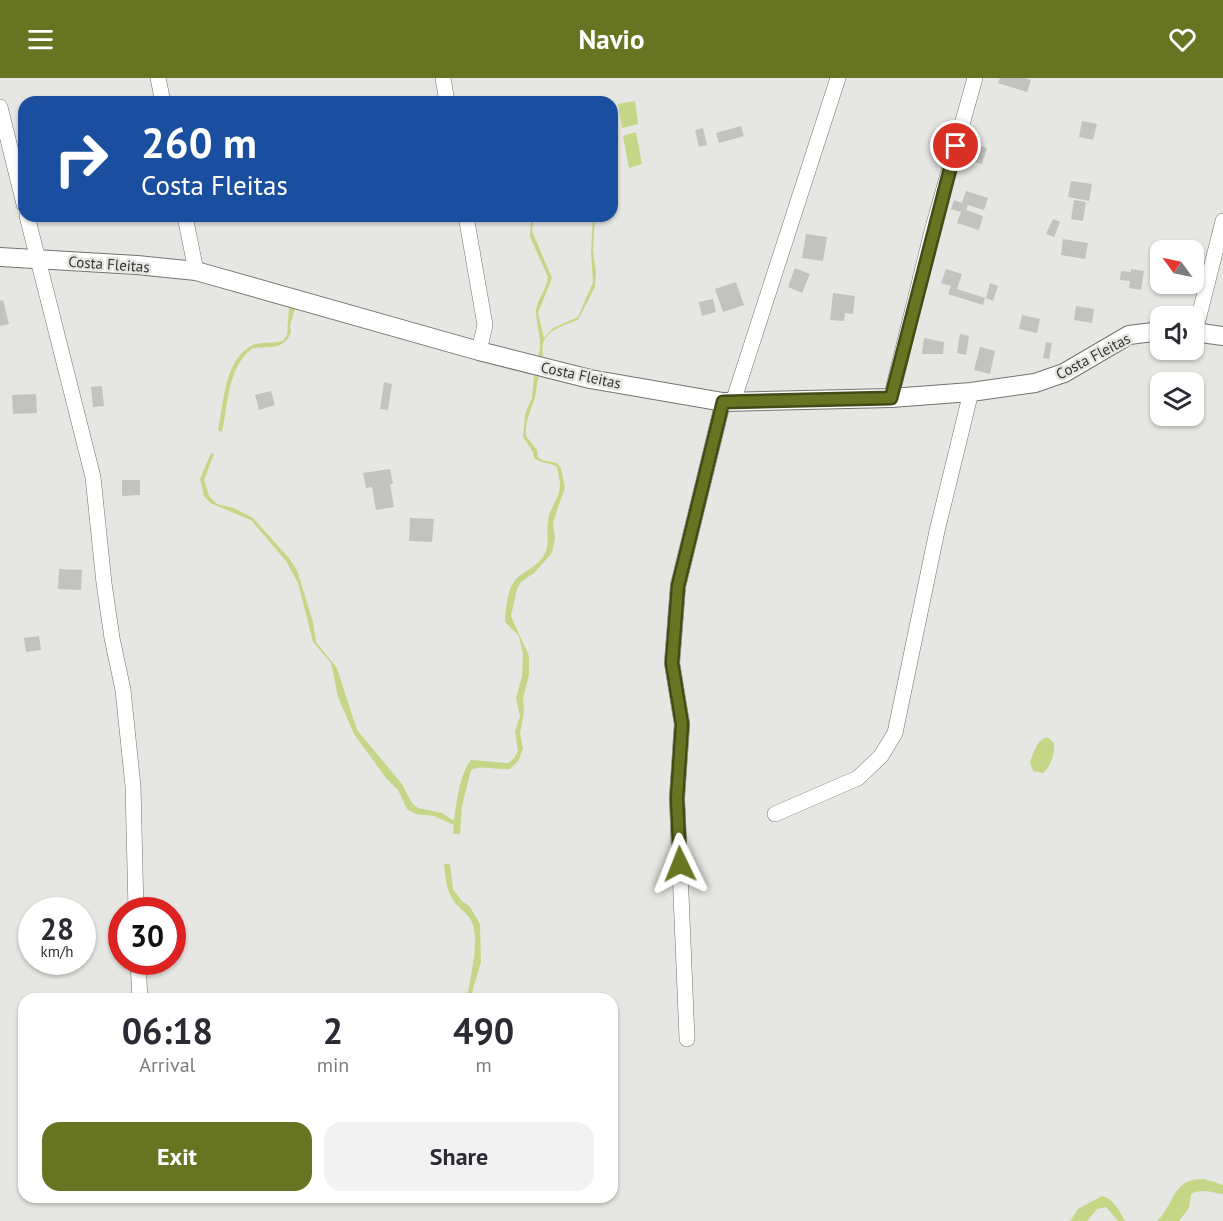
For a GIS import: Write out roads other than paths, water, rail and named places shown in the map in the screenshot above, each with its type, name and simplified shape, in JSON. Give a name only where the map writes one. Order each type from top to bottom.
[{"type":"main road","name":"Costa Fleitas","points":[[0,257],[196,271],[479,351],[591,379],[728,402],[891,398],[971,392],[1035,383],[1065,373],[1129,335],[1150,332]]},
{"type":"main road","points":[[1204,333],[1223,336]]},
{"type":"street","points":[[158,78],[162,96]]},
{"type":"street","points":[[443,78],[446,96]]},
{"type":"street","points":[[687,1039],[677,798],[682,724],[672,663],[678,586],[728,402],[838,78]]},
{"type":"street","points":[[891,398],[975,78]]},
{"type":"street","points":[[0,107],[18,180]]},
{"type":"street","points":[[1202,306],[1223,221]]},
{"type":"street","points":[[29,222],[93,477],[104,583],[123,690],[133,786],[136,897]]},
{"type":"street","points":[[186,222],[196,271]]},
{"type":"street","points":[[467,222],[485,325],[479,351]]},
{"type":"street","points":[[776,814],[858,778],[880,756],[895,733],[938,531],[971,392]]},
{"type":"street","points":[[139,975],[140,993]]}]
